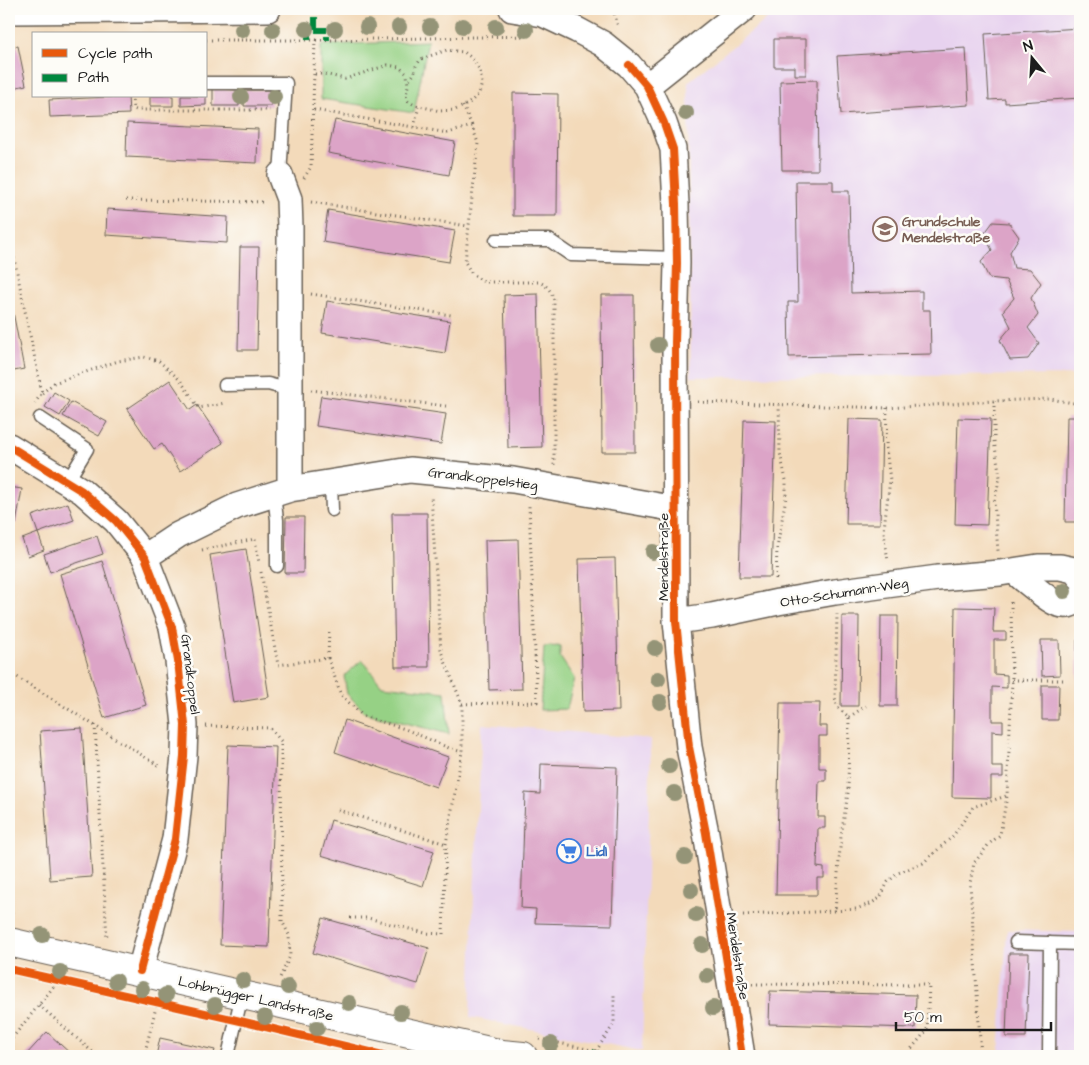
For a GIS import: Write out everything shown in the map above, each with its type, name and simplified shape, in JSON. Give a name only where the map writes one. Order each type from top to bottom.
[{"type":"street","points":[[9,10],[268,9]]},
{"type":"street","name":"Mendelstraße","points":[[512,9],[543,14],[603,44],[629,65],[646,86],[664,123],[672,149],[677,258],[675,402],[676,621],[689,747],[706,833],[742,1056]]},
{"type":"street","points":[[646,86],[744,9]]},
{"type":"street","points":[[280,175],[289,199],[290,290],[290,389],[282,492]]},
{"type":"street","name":"Grandkoppel","points":[[9,446],[82,491],[116,521],[145,557],[172,627],[185,725],[184,756],[175,839],[140,971]]},
{"type":"street","name":"Grandkoppelstieg","points":[[145,557],[178,536],[237,506],[282,492],[410,470],[513,480],[676,509]]},
{"type":"street","name":"Otto-Schumann-Weg","points":[[676,621],[740,611],[835,592],[938,578],[1007,572],[1038,567],[1060,567],[1078,570]]},
{"type":"street","points":[[1007,572],[1059,604],[1073,603],[1080,597]]},
{"type":"street","name":"Lohbrügger Landstraße","points":[[10,932],[140,971],[511,1055]]},
{"type":"lane","points":[[208,83],[286,82],[280,175]]},
{"type":"lane","points":[[496,240],[549,240],[571,255],[677,258]]},
{"type":"lane","points":[[225,385],[268,384],[290,389]]},
{"type":"lane","points":[[40,418],[87,449],[67,482]]},
{"type":"lane","points":[[331,483],[332,510]]},
{"type":"lane","points":[[277,566],[277,520],[282,492]]},
{"type":"lane","points":[[1016,942],[1080,944]]},
{"type":"lane","points":[[1049,1056],[1050,943]]},
{"type":"lane","points":[[228,1056],[242,994]]},
{"type":"path","points":[[208,40],[533,36]]},
{"type":"path","points":[[289,199],[311,167],[315,40]]},
{"type":"path","points":[[314,74],[324,74],[345,79],[388,65],[399,66],[407,74],[406,95],[408,101],[419,106],[440,110],[455,110],[468,104],[479,94],[482,83],[480,71],[474,60],[464,52],[447,50],[421,59],[408,82]]},
{"type":"path","points":[[132,98],[132,106],[136,110],[284,110]]},
{"type":"path","points":[[414,127],[419,106]]},
{"type":"path","points":[[463,106],[472,126]]},
{"type":"path","points":[[12,248],[42,393]]},
{"type":"path","points":[[290,290],[451,315]]},
{"type":"path","points":[[34,406],[42,393],[54,383],[118,361],[144,357],[159,361],[180,380],[199,408],[233,402]]},
{"type":"path","points":[[290,389],[446,406]]},
{"type":"path","points":[[675,402],[887,408],[1050,399],[1080,404]]},
{"type":"path","points":[[981,1056],[970,882],[974,863],[989,844],[1000,835],[1007,796],[1012,680],[1011,602],[1007,572],[994,521],[994,502],[1000,477],[994,441],[994,401]]},
{"type":"path","points":[[778,602],[776,582],[777,548],[786,498],[786,480],[780,453],[779,404]]},
{"type":"path","points":[[887,408],[886,448],[890,480],[884,532],[892,584]]},
{"type":"path","points":[[350,918],[368,918],[425,933],[442,934],[446,844],[462,752],[462,704],[441,651],[430,472]]},
{"type":"path","points":[[462,704],[537,702],[528,483]]},
{"type":"path","points":[[178,536],[190,552],[255,539],[278,665],[328,658]]},
{"type":"path","points":[[835,592],[837,609],[835,698],[838,708],[849,717]]},
{"type":"path","points":[[329,629],[328,658],[341,695],[363,716],[405,729],[462,752]]},
{"type":"path","points":[[9,672],[181,779]]},
{"type":"path","points":[[1012,680],[1067,680]]},
{"type":"path","points":[[849,717],[866,706]]},
{"type":"path","points":[[835,911],[841,836],[848,793],[849,717]]},
{"type":"path","points":[[95,725],[107,942]]},
{"type":"path","points":[[185,725],[270,728],[281,741],[282,921],[289,935],[290,956],[279,980]]},
{"type":"path","points":[[720,916],[835,911],[856,909],[870,904],[880,898],[888,882],[898,873],[923,862],[953,836],[973,807],[1007,796]]},
{"type":"path","points":[[338,810],[446,844]]},
{"type":"path","points":[[9,852],[10,932]]},
{"type":"path","points":[[9,1042],[59,980]]},
{"type":"path","points":[[730,984],[929,985],[927,1030],[908,1056]]},
{"type":"path","points":[[614,994],[614,1024],[596,1051],[621,1056]]},
{"type":"path","points":[[144,1056],[157,1003]]},
{"type":"path","points":[[39,1005],[97,1056]]},
{"type":"shaded area","name":"Grundschule Mendelstraße","points":[[1000,9],[1080,9],[1080,375],[691,377],[688,82],[771,16]]},
{"type":"shaded area","points":[[482,724],[651,739],[642,1051],[470,1017]]},
{"type":"shaded area","points":[[1007,930],[1080,932],[1080,1056],[999,1056]]},
{"type":"green space","points":[[428,41],[414,113],[321,99],[321,45]]},
{"type":"green space","points":[[560,646],[560,657],[574,678],[567,709],[540,710],[544,647]]},
{"type":"green space","points":[[362,660],[382,685],[445,692],[449,734],[366,713],[347,694],[344,676]]},
{"type":"building","points":[[1080,28],[1080,98],[1005,103],[1005,99],[989,100],[985,34]]},
{"type":"building","points":[[774,39],[806,39],[806,75],[795,75],[795,67],[774,67]]},
{"type":"building","points":[[18,46],[26,85],[9,89],[9,48]]},
{"type":"building","points":[[966,48],[969,105],[841,114],[837,56]]},
{"type":"building","points":[[817,80],[818,170],[782,170],[780,81]]},
{"type":"building","points":[[213,89],[239,90],[239,106],[213,106]]},
{"type":"building","points":[[245,90],[271,90],[271,106],[244,106]]},
{"type":"building","points":[[513,93],[558,94],[557,216],[513,216]]},
{"type":"building","points":[[128,98],[129,114],[50,117],[49,100]]},
{"type":"building","points":[[150,98],[173,98],[173,106],[150,106]]},
{"type":"building","points":[[181,98],[206,98],[206,105],[181,106]]},
{"type":"building","points":[[335,120],[455,142],[449,175],[328,153]]},
{"type":"building","points":[[127,123],[258,129],[257,163],[126,157]]},
{"type":"building","points":[[796,181],[833,181],[833,191],[849,191],[851,293],[922,291],[922,310],[930,310],[931,354],[789,357],[788,302],[798,302]]},
{"type":"building","points":[[107,209],[228,217],[227,243],[106,235]]},
{"type":"building","points":[[328,210],[455,231],[449,262],[323,242]]},
{"type":"building","points":[[993,222],[1009,223],[1019,237],[1010,252],[1014,268],[1030,269],[1041,283],[1031,298],[1038,315],[1028,328],[1039,343],[1028,359],[1010,360],[1000,340],[1011,327],[1003,311],[1014,298],[1006,280],[989,278],[981,262],[992,250],[984,234]]},
{"type":"building","points":[[240,247],[259,247],[257,350],[238,350]]},
{"type":"building","points":[[538,294],[542,447],[508,448],[504,295]]},
{"type":"building","points":[[601,295],[634,295],[635,452],[602,452]]},
{"type":"building","points":[[9,296],[24,369],[9,372]]},
{"type":"building","points":[[327,301],[450,321],[445,353],[322,333]]},
{"type":"building","points":[[170,380],[190,410],[197,405],[223,443],[180,471],[162,444],[154,449],[127,409]]},
{"type":"building","points":[[54,392],[69,401],[60,416],[45,407]]},
{"type":"building","points":[[321,396],[446,414],[441,444],[316,426]]},
{"type":"building","points":[[71,402],[107,422],[99,436],[63,416]]},
{"type":"building","points":[[1067,417],[1080,417],[1080,522],[1065,522]]},
{"type":"building","points":[[958,418],[991,419],[987,525],[955,524]]},
{"type":"building","points":[[849,419],[882,420],[880,524],[846,524]]},
{"type":"building","points":[[744,420],[776,421],[771,577],[739,577]]},
{"type":"building","points":[[9,487],[22,489],[16,524],[9,523]]},
{"type":"building","points":[[68,503],[74,520],[38,533],[32,516]]},
{"type":"building","points":[[392,513],[427,513],[429,667],[395,667]]},
{"type":"building","points":[[286,517],[304,517],[303,573],[285,573]]},
{"type":"building","points":[[38,533],[44,550],[28,556],[22,539]]},
{"type":"building","points":[[97,536],[103,554],[50,572],[44,554]]},
{"type":"building","points":[[518,539],[522,689],[489,690],[485,540]]},
{"type":"building","points":[[246,549],[269,697],[233,703],[210,555]]},
{"type":"building","points":[[615,558],[619,711],[583,712],[579,559]]},
{"type":"building","points":[[102,561],[146,705],[104,718],[60,574]]},
{"type":"building","points":[[955,607],[994,608],[993,632],[1006,632],[1006,640],[994,640],[994,674],[1007,675],[1007,688],[992,687],[992,721],[1003,721],[1003,732],[992,731],[992,767],[1003,767],[1003,777],[991,777],[991,798],[952,797]]},
{"type":"building","points":[[842,616],[859,616],[858,706],[841,706]]},
{"type":"building","points":[[881,616],[898,616],[897,706],[880,706]]},
{"type":"building","points":[[1041,640],[1059,640],[1060,675],[1042,676]]},
{"type":"building","points":[[1077,640],[1080,640],[1080,720],[1078,720]]},
{"type":"building","points":[[1042,685],[1059,685],[1058,720],[1042,720]]},
{"type":"building","points":[[780,703],[820,703],[819,726],[827,726],[827,736],[819,736],[819,768],[826,768],[826,781],[819,781],[818,817],[825,817],[825,828],[818,828],[817,867],[824,868],[824,878],[817,878],[817,895],[776,895]]},
{"type":"building","points":[[345,720],[448,757],[436,787],[335,752]]},
{"type":"building","points":[[82,728],[92,877],[50,880],[40,731]]},
{"type":"building","points":[[228,745],[276,747],[269,947],[220,945]]},
{"type":"building","name":"Lidl","points":[[541,764],[617,767],[612,925],[535,923],[536,909],[521,908],[525,793],[540,794]]},
{"type":"building","points":[[331,820],[434,851],[423,886],[321,855]]},
{"type":"building","points":[[323,918],[429,948],[418,984],[313,953]]},
{"type":"building","points":[[1009,953],[1029,953],[1026,1037],[1006,1037]]},
{"type":"building","points":[[770,991],[916,995],[915,1028],[769,1024]]},
{"type":"building","points":[[47,1032],[73,1056],[25,1056]]},
{"type":"building","points":[[160,1038],[215,1050],[213,1056],[156,1056]]},
{"type":"marked path","points":[[308,40],[308,30],[315,30],[315,9]]},
{"type":"marked path","points":[[315,30],[327,30],[327,40]]},
{"type":"marked path","points":[[592,1056],[596,1051]]},
{"type":"cycle path","points":[[629,65],[647,86],[664,123],[673,149],[677,263],[675,342],[676,621],[689,747],[706,833],[742,1056]]},
{"type":"cycle path","points":[[9,446],[82,491],[116,521],[145,557],[172,627],[185,725],[184,756],[175,839],[140,971]]},
{"type":"cycle path","points":[[9,969],[387,1056]]},
{"type":"place","name":"Grundschule Mendelstraße","points":[[885,229]]},
{"type":"place","name":"Lidl","points":[[569,851]]}]
